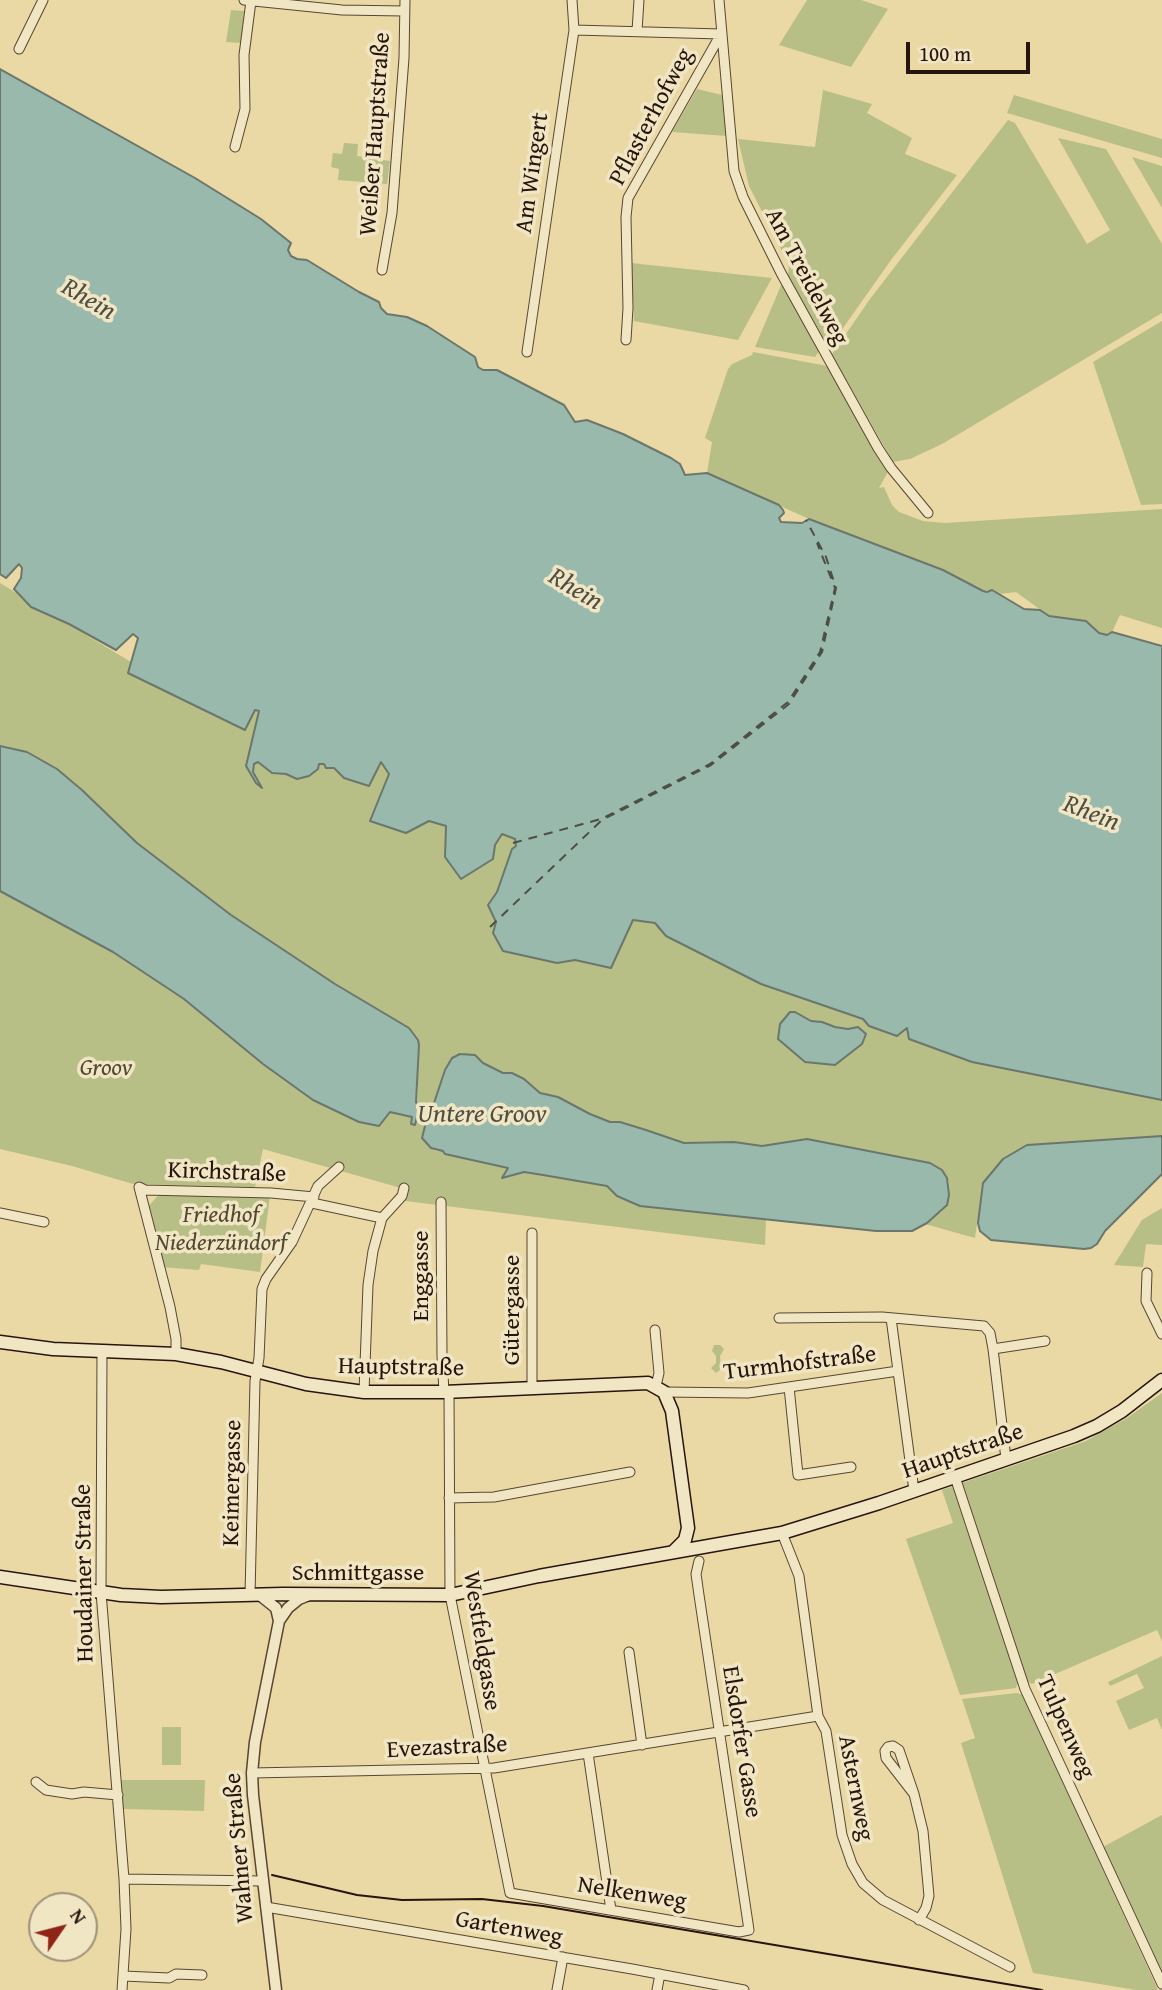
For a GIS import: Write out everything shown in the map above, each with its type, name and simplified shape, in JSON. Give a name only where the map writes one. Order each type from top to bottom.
[{"type":"main road","name":"Hauptstraße","points":[[0,1342],[52,1349],[176,1354],[306,1384],[364,1392],[447,1392],[638,1382],[660,1389]]},
{"type":"main road","name":"Hauptstraße","points":[[713,1544],[782,1533],[914,1491],[1097,1426],[1162,1380]]},
{"type":"main road","points":[[660,1389],[672,1411],[688,1528],[685,1540],[673,1552]]},
{"type":"main road","points":[[688,1528],[696,1537],[713,1544]]},
{"type":"main road","name":"Schmittgasse","points":[[0,1577],[121,1595],[161,1597],[450,1595],[713,1544]]},
{"type":"street","points":[[19,49],[43,0]]},
{"type":"street","points":[[244,0],[342,10],[404,11]]},
{"type":"street","name":"Weißer Hauptstraße","points":[[382,270],[387,255],[394,188],[404,58],[405,0]]},
{"type":"street","name":"Am Wingert","points":[[527,352],[574,30],[572,0]]},
{"type":"street","points":[[638,31],[639,0]]},
{"type":"street","name":"Pflasterhofweg","points":[[626,340],[628,308],[625,217],[628,198],[721,34],[719,0]]},
{"type":"street","points":[[235,147],[246,109],[244,55],[251,1]]},
{"type":"street","points":[[574,30],[721,34]]},
{"type":"street","name":"Am Treidelweg","points":[[721,34],[734,171],[743,197],[878,448],[928,513]]},
{"type":"street","name":"Keimergasse","points":[[255,1595],[257,1371],[262,1289],[292,1242],[318,1186],[339,1167]]},
{"type":"street","name":"Kirchstraße","points":[[176,1354],[170,1307],[139,1188],[281,1193],[383,1218]]},
{"type":"street","points":[[364,1392],[368,1284],[373,1251],[383,1218],[398,1201],[404,1188]]},
{"type":"street","name":"Enggasse","points":[[441,1202],[442,1356],[447,1392]]},
{"type":"street","points":[[0,1213],[44,1222]]},
{"type":"street","name":"Gütergasse","points":[[532,1233],[532,1387]]},
{"type":"street","points":[[1147,1273],[1146,1301],[1162,1334]]},
{"type":"street","points":[[779,1318],[891,1318],[984,1326],[990,1333],[993,1349],[1006,1459]]},
{"type":"street","points":[[891,1318],[914,1491]]},
{"type":"street","points":[[655,1330],[660,1389]]},
{"type":"street","points":[[993,1349],[1045,1341]]},
{"type":"street","name":"Houdainer Straße","points":[[102,1350],[101,1592],[124,1879],[126,1929],[122,1990]]},
{"type":"street","name":"Turmhofstraße","points":[[660,1389],[748,1394],[898,1371]]},
{"type":"street","points":[[789,1387],[798,1475],[851,1467]]},
{"type":"street","name":"Westfeldgasse","points":[[447,1392],[450,1595],[510,1893]]},
{"type":"street","points":[[449,1498],[494,1497],[630,1472]]},
{"type":"street","name":"Tulpenweg","points":[[955,1477],[1025,1689],[1162,1984]]},
{"type":"street","name":"Asternweg","points":[[782,1533],[799,1576],[818,1716],[826,1731],[842,1835],[851,1862],[863,1883],[883,1900],[1010,1967]]},
{"type":"street","name":"Elsdorfer Gasse","points":[[699,1561],[696,1574],[749,1930]]},
{"type":"street","points":[[255,1595],[276,1608],[278,1621]]},
{"type":"street","points":[[278,1621],[288,1608],[309,1595]]},
{"type":"street","name":"Wahner Straße","points":[[276,1990],[252,1773],[255,1742],[278,1621]]},
{"type":"street","points":[[629,1652],[642,1745]]},
{"type":"street","name":"Evezastraße","points":[[252,1773],[483,1768],[818,1716]]},
{"type":"street","points":[[914,1794],[887,1758],[885,1753],[888,1747],[893,1746],[899,1750],[914,1794],[923,1831],[929,1896],[919,1920]]},
{"type":"street","points":[[588,1753],[611,1910]]},
{"type":"street","points":[[36,1782],[46,1790],[72,1794],[84,1792],[118,1795]]},
{"type":"street","points":[[124,1879],[263,1881]]},
{"type":"street","name":"Nelkenweg","points":[[510,1893],[739,1932],[749,1930]]},
{"type":"street","name":"Gartenweg","points":[[266,1907],[744,1990]]},
{"type":"street","points":[[557,1990],[563,1957]]},
{"type":"street","points":[[123,1976],[169,1978],[176,1974],[202,1975]]},
{"type":"street","points":[[657,1990],[660,1974]]},
{"type":"green space","points":[[807,0],[861,0],[888,9],[851,67],[779,45]]},
{"type":"green space","points":[[231,10],[244,11],[241,43],[226,42]]},
{"type":"green space","points":[[697,89],[722,95],[727,136],[672,132]]},
{"type":"green space","points":[[823,90],[872,104],[867,113],[912,138],[905,154],[957,175],[891,260],[829,348],[788,275],[789,265],[749,186],[738,139],[815,147]]},
{"type":"green space","points":[[1014,95],[1162,139],[1162,158],[1007,113]]},
{"type":"green space","points":[[1008,120],[1015,123],[1087,244],[1110,230],[1058,138],[1106,149],[1162,244],[1162,313],[942,444],[910,459],[893,462],[832,354],[870,299]]},
{"type":"green space","points":[[344,143],[358,144],[357,156],[390,161],[387,184],[338,180],[339,169],[331,167],[333,153],[342,154]]},
{"type":"green space","points":[[1132,157],[1162,166],[1162,208]]},
{"type":"green space","points":[[631,263],[772,278],[738,340],[634,321]]},
{"type":"green space","points":[[782,283],[819,351],[815,357],[755,347]]},
{"type":"green space","points":[[1162,321],[1162,504],[1141,505],[1093,362]]},
{"type":"green space","points":[[753,352],[827,366],[888,472],[879,488],[884,487],[892,505],[899,512],[923,521],[945,523],[1162,509],[1162,628],[1120,615],[1112,632],[1106,635],[1099,633],[1086,621],[1049,616],[1016,592],[1000,594],[992,590],[983,591],[943,570],[809,519],[707,473],[712,442],[705,438],[728,369]]},
{"type":"green space","name":"Groov","points":[[0,583],[131,662],[128,673],[245,730],[255,710],[259,712],[246,766],[260,785],[253,772],[254,764],[259,762],[272,773],[286,774],[297,779],[319,763],[334,768],[344,778],[381,762],[389,774],[406,833],[429,821],[447,826],[445,857],[493,859],[495,845],[502,834],[516,839],[517,846],[512,849],[497,892],[488,905],[496,922],[531,957],[557,963],[575,960],[587,962],[633,920],[655,923],[666,936],[761,984],[863,1019],[870,1026],[896,1036],[907,1027],[940,1051],[972,1062],[1162,1100],[1162,1136],[1027,1145],[983,1183],[975,1238],[925,1224],[949,1183],[945,1174],[930,1163],[807,1139],[762,1146],[734,1142],[684,1143],[620,1122],[610,1122],[558,1097],[540,1093],[524,1079],[512,1073],[503,1073],[483,1063],[475,1055],[455,1055],[448,1064],[422,1137],[436,1151],[508,1168],[503,1178],[524,1172],[607,1186],[617,1196],[640,1206],[766,1219],[765,1245],[397,1200],[401,1188],[263,1149],[255,1187],[133,1184],[0,1149],[0,891],[113,952],[184,999],[263,1064],[313,1100],[359,1122],[390,1111],[412,1117],[417,1106],[418,1040],[405,1025],[256,933],[137,843],[73,781],[27,752],[0,746]]},
{"type":"green space","name":"Friedhof Niederzündorf","points":[[162,1191],[270,1196],[260,1272],[201,1264],[199,1270],[161,1267],[146,1209]]},
{"type":"green space","points":[[1162,1208],[1162,1245],[1146,1244],[1143,1267],[1114,1265],[1142,1220]]},
{"type":"green space","points":[[714,1345],[720,1345],[724,1349],[720,1356],[721,1369],[716,1373],[711,1368],[716,1363],[716,1356],[712,1351]]},
{"type":"green space","points":[[1162,1393],[1162,1641],[1157,1630],[1032,1684],[1027,1681],[962,1483],[1086,1441],[1127,1418]]},
{"type":"green space","points":[[954,1486],[1018,1682],[1016,1688],[960,1695],[906,1539],[953,1523],[942,1490]]},
{"type":"green space","points":[[1162,1656],[1162,1730],[1157,1718],[1129,1730],[1116,1701],[1144,1688],[1137,1674],[1110,1686],[1108,1682]]},
{"type":"green space","points":[[1017,1693],[1023,1695],[1158,1990],[1136,1990],[1033,1973],[961,1743],[975,1738],[962,1699]]},
{"type":"green space","points":[[162,1727],[181,1727],[181,1765],[162,1765]]},
{"type":"green space","points":[[121,1780],[205,1780],[204,1811],[123,1809]]},
{"type":"green space","points":[[1162,1815],[1162,1977],[1101,1848]]},
{"type":"water","name":"Rhein","points":[[0,69],[195,178],[261,219],[291,243],[288,250],[291,256],[307,260],[379,302],[387,314],[407,317],[427,326],[475,357],[478,367],[483,370],[497,370],[564,405],[575,422],[587,420],[623,434],[671,458],[680,464],[685,475],[707,473],[779,505],[784,513],[779,518],[781,522],[802,523],[809,519],[943,570],[983,591],[992,590],[1024,609],[1040,610],[1049,616],[1086,621],[1099,633],[1107,635],[1112,632],[1162,646],[1162,1100],[972,1062],[909,1039],[907,1028],[897,1036],[869,1026],[863,1019],[761,984],[666,936],[655,923],[633,920],[611,968],[575,960],[557,963],[503,951],[493,933],[496,922],[488,905],[497,892],[512,849],[516,846],[515,839],[502,834],[495,845],[493,859],[461,879],[445,857],[446,826],[429,821],[406,833],[370,821],[389,774],[381,762],[369,786],[344,778],[334,768],[326,768],[324,764],[319,764],[318,769],[309,776],[297,779],[286,774],[272,773],[258,762],[254,764],[253,772],[262,788],[246,766],[259,711],[255,710],[245,730],[128,673],[138,638],[133,634],[116,650],[31,607],[14,589],[21,578],[22,568],[19,564],[6,578],[0,574]]},
{"type":"water","points":[[0,746],[27,752],[57,769],[137,843],[231,915],[335,984],[409,1028],[419,1045],[416,1102],[419,1108],[415,1125],[411,1124],[412,1117],[390,1112],[379,1126],[359,1122],[313,1100],[263,1064],[184,999],[113,952],[0,891]]},
{"type":"water","points":[[790,1012],[835,1027],[858,1027],[866,1034],[862,1044],[835,1065],[805,1062],[778,1039],[780,1024]]},
{"type":"water","name":"Untere Groov","points":[[460,1054],[475,1055],[483,1063],[503,1073],[512,1073],[524,1079],[540,1093],[558,1097],[610,1122],[620,1122],[684,1143],[734,1142],[762,1146],[807,1139],[930,1163],[942,1170],[947,1178],[947,1205],[927,1223],[912,1231],[876,1231],[640,1206],[617,1196],[607,1186],[524,1172],[502,1178],[508,1168],[445,1154],[431,1148],[422,1138],[429,1110],[433,1106],[445,1070],[452,1058]]},
{"type":"water","points":[[1162,1136],[1162,1174],[1091,1248],[991,1240],[980,1231],[978,1223],[983,1183],[1003,1159],[1027,1145]]},
{"type":"ferry route","points":[[490,927],[602,820],[711,765],[789,704],[822,652],[836,588],[826,557],[806,520]]},
{"type":"ferry route","points":[[513,843],[601,819],[710,764],[788,702],[820,652],[835,588],[817,543]]},
{"type":"tram line","points":[[272,1875],[357,1895],[402,1900],[482,1899],[543,1906],[1042,1990]]}]
